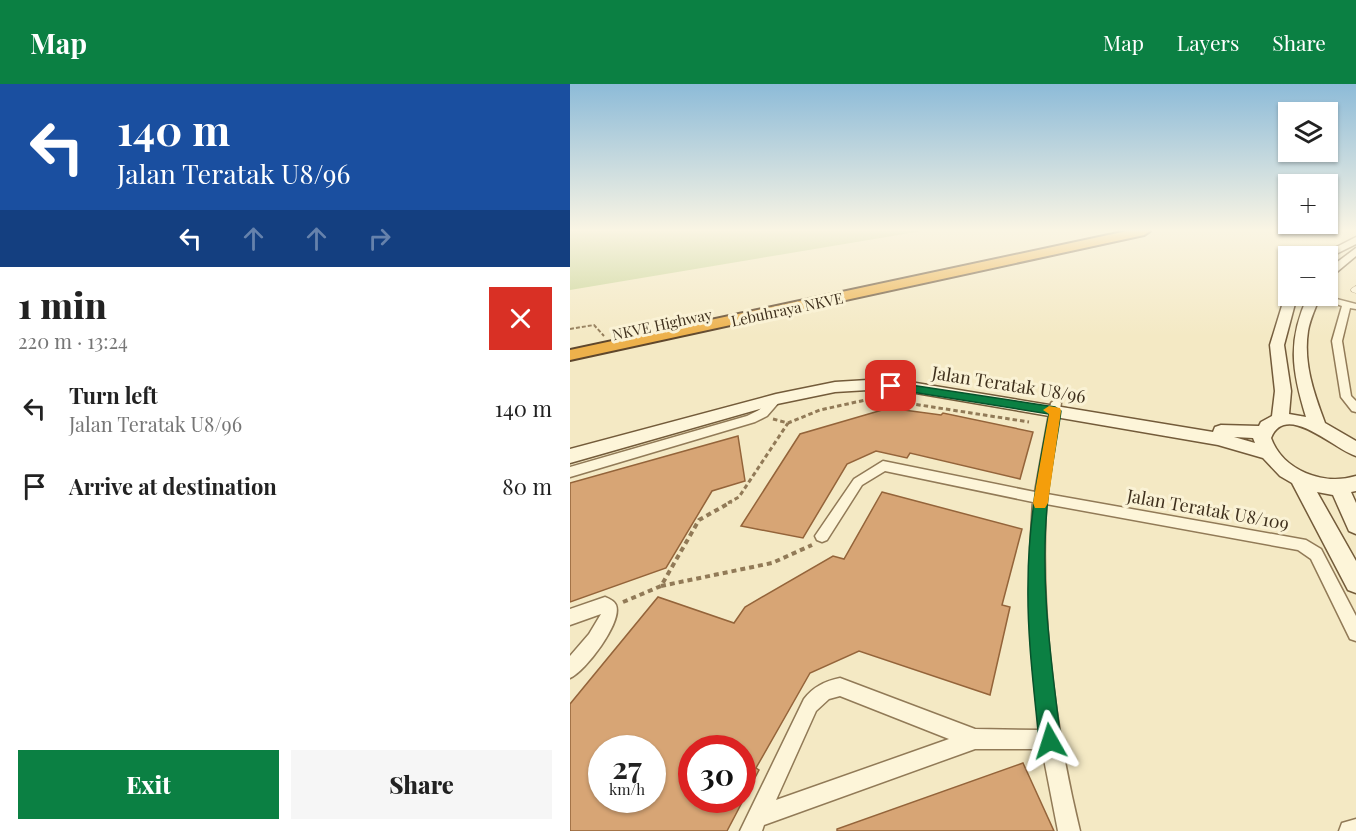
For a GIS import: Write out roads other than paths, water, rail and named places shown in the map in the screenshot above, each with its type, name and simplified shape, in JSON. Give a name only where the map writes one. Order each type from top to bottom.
[{"type":"highway","name":"NKVE Highway","points":[[570,343],[940,266]]},
{"type":"highway","name":"Lebuhraya NKVE","points":[[570,355],[983,266]]},
{"type":"street","points":[[1280,421],[1283,391],[1277,345],[1288,306]]},
{"type":"street","points":[[1309,306],[1304,315],[1299,340],[1300,369],[1324,428],[1356,450]]},
{"type":"street","points":[[1351,306],[1337,341],[1346,397],[1356,408]]},
{"type":"street","name":"Jalan Teratak U8/96","points":[[570,449],[793,387],[837,379],[893,377],[1218,439],[1267,453]]},
{"type":"street","name":"Jalan Teratak U8/96","points":[[570,456],[777,399],[835,387],[891,386],[1229,432],[1263,432]]},
{"type":"street","points":[[570,472],[751,419],[763,413],[777,399]]},
{"type":"street","points":[[1056,407],[1040,498],[1036,584],[1040,652],[1050,741],[1069,831]]},
{"type":"street","points":[[1356,443],[1324,428],[1291,420],[1280,421],[1266,427],[1263,432],[1263,445],[1267,453],[1286,470],[1299,478],[1326,486],[1347,485],[1356,525]]},
{"type":"street","name":"Jalan Teratak U8/109","points":[[822,536],[858,482],[883,466],[1040,498],[1301,544],[1316,554],[1356,633]]},
{"type":"street","points":[[1299,478],[1356,582]]},
{"type":"street","points":[[570,617],[605,605],[609,608],[610,613],[604,626],[570,669]]},
{"type":"street","points":[[754,824],[810,705],[822,693],[830,689],[840,687],[975,740],[1050,741]]},
{"type":"street","points":[[754,824],[975,740]]},
{"type":"street","points":[[1350,831],[1356,830]]}]
